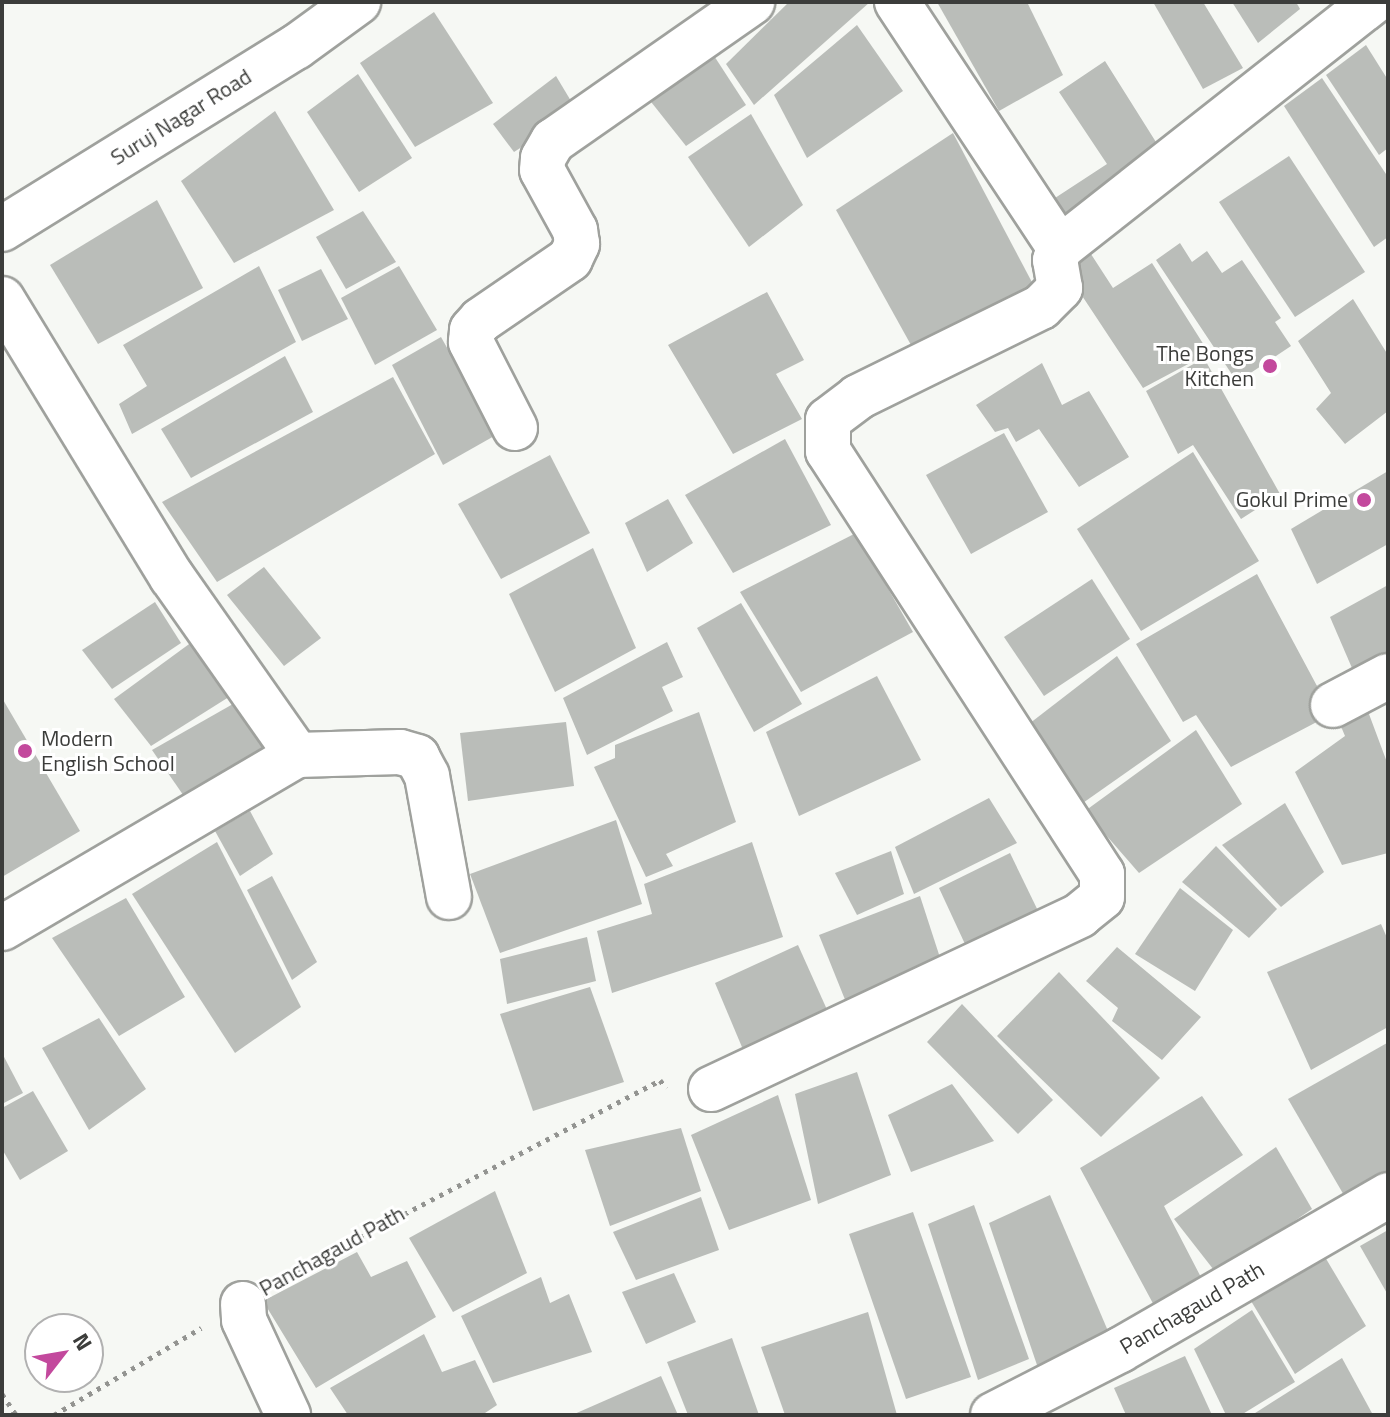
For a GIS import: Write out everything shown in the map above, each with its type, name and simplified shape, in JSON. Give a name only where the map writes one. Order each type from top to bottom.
[{"type":"street","name":"Suruj Nagar Road","points":[[2,229],[296,47],[358,2]]},
{"type":"street","points":[[515,428],[471,342],[472,330],[481,320],[570,259],[577,244],[575,230],[542,170],[543,158],[553,141],[752,2]]},
{"type":"street","points":[[897,2],[1060,248]]},
{"type":"street","points":[[711,1089],[1080,915],[1102,897],[1102,874],[828,451],[828,420],[858,397],[1041,307],[1060,288],[1055,260],[1060,248],[1373,2]]},
{"type":"street","points":[[2,299],[172,577],[297,755]]},
{"type":"street","points":[[1333,705],[1388,676]]},
{"type":"street","points":[[2,928],[297,755],[400,752],[417,757],[427,776],[449,897]]},
{"type":"street","name":"Panchagaud Path","points":[[993,1415],[1120,1350],[1388,1195]]},
{"type":"street","name":"Panchagaud Path","points":[[243,1304],[244,1320],[288,1415]]},
{"type":"path","name":"Panchagaud Path","points":[[243,1304],[253,1294],[660,1080],[674,1097],[687,1099],[711,1089]]},
{"type":"path","points":[[54,1415],[243,1304]]},
{"type":"path","points":[[2,1394],[16,1415]]},
{"type":"building","points":[[789,2],[870,2],[754,105],[726,64]]},
{"type":"building","points":[[937,2],[1027,2],[1063,75],[999,111]]},
{"type":"building","points":[[1153,2],[1203,2],[1243,68],[1203,89]]},
{"type":"building","points":[[1232,2],[1296,2],[1300,9],[1258,43]]},
{"type":"building","points":[[434,12],[493,103],[415,147],[360,63]]},
{"type":"building","points":[[857,25],[903,91],[807,158],[774,95]]},
{"type":"building","points":[[707,45],[746,105],[686,146],[644,93]]},
{"type":"building","points":[[1366,45],[1388,80],[1388,148],[1379,155],[1326,75]]},
{"type":"building","points":[[1105,61],[1166,158],[1071,227],[1055,198],[1107,164],[1059,92]]},
{"type":"building","points":[[358,74],[412,158],[359,192],[307,112]]},
{"type":"building","points":[[556,76],[577,111],[514,152],[493,124]]},
{"type":"building","points":[[1322,78],[1388,177],[1388,237],[1374,247],[1284,106]]},
{"type":"building","points":[[275,111],[334,210],[234,263],[181,181]]},
{"type":"building","points":[[751,114],[803,205],[749,247],[688,157]]},
{"type":"building","points":[[953,133],[1034,286],[911,345],[836,210]]},
{"type":"building","points":[[1289,156],[1365,272],[1295,317],[1219,202]]},
{"type":"building","points":[[157,200],[203,288],[98,344],[50,265]]},
{"type":"building","points":[[363,211],[396,262],[346,289],[316,237]]},
{"type":"building","points":[[1180,243],[1192,262],[1207,251],[1222,273],[1242,260],[1281,318],[1275,322],[1291,346],[1237,382],[1156,260]]},
{"type":"building","points":[[1089,251],[1113,288],[1152,263],[1209,353],[1143,388],[1063,267]]},
{"type":"building","points":[[259,266],[296,342],[132,434],[119,404],[147,386],[123,345]]},
{"type":"building","points":[[399,266],[437,330],[375,365],[341,298]]},
{"type":"building","points":[[321,269],[348,319],[302,341],[278,290]]},
{"type":"building","points":[[767,292],[804,360],[776,374],[802,419],[733,454],[668,345]]},
{"type":"building","points":[[1353,299],[1388,355],[1388,411],[1345,444],[1316,409],[1331,393],[1298,341]]},
{"type":"building","points":[[441,337],[496,435],[443,465],[392,365]]},
{"type":"building","points":[[285,356],[313,412],[191,478],[161,429]]},
{"type":"building","points":[[1204,358],[1280,494],[1241,519],[1193,445],[1178,454],[1146,391]]},
{"type":"building","points":[[1042,363],[1062,405],[1089,391],[1129,457],[1079,487],[1039,429],[1016,442],[1008,428],[995,432],[976,405]]},
{"type":"building","points":[[393,377],[435,454],[217,582],[162,502]]},
{"type":"building","points":[[1004,433],[1048,512],[971,554],[926,475]]},
{"type":"building","points":[[785,439],[831,525],[733,573],[685,495]]},
{"type":"building","points":[[1193,452],[1259,561],[1141,631],[1077,529]]},
{"type":"building","points":[[550,455],[590,533],[501,579],[458,504]]},
{"type":"building","name":"Gokul Prime","points":[[1388,471],[1388,544],[1317,584],[1291,529]]},
{"type":"building","points":[[668,499],[693,543],[647,572],[625,523]]},
{"type":"building","points":[[856,533],[913,632],[801,692],[740,592]]},
{"type":"building","points":[[593,548],[636,648],[555,692],[509,594]]},
{"type":"building","points":[[264,567],[321,638],[284,666],[227,595]]},
{"type":"building","points":[[1257,574],[1332,714],[1231,767],[1196,715],[1183,722],[1136,644]]},
{"type":"building","points":[[1092,579],[1130,639],[1044,696],[1004,637]]},
{"type":"building","points":[[1388,585],[1388,666],[1358,682],[1330,617]]},
{"type":"building","points":[[155,602],[181,643],[112,689],[82,650]]},
{"type":"building","points":[[741,603],[802,704],[754,732],[697,628]]},
{"type":"building","points":[[196,639],[240,690],[151,746],[114,699]]},
{"type":"building","points":[[667,642],[683,677],[662,687],[673,711],[587,755],[563,698]]},
{"type":"building","points":[[1117,656],[1171,741],[1080,805],[1025,727]]},
{"type":"building","points":[[877,676],[921,760],[799,816],[766,732]]},
{"type":"building","name":"Modern English School","points":[[2,698],[80,831],[2,877]]},
{"type":"building","points":[[240,700],[269,757],[188,802],[152,750]]},
{"type":"building","points":[[1366,706],[1388,765],[1388,853],[1342,865],[1295,772],[1345,736],[1337,717]]},
{"type":"building","points":[[699,712],[736,822],[666,854],[673,866],[646,877],[594,767],[615,758],[615,745]]},
{"type":"building","points":[[566,722],[574,786],[468,801],[460,733]]},
{"type":"building","points":[[1196,730],[1242,804],[1139,873],[1085,811]]},
{"type":"building","points":[[989,798],[1017,843],[914,894],[895,847]]},
{"type":"building","points":[[1285,803],[1324,872],[1281,907],[1222,845]]},
{"type":"building","points":[[250,811],[273,854],[240,876],[215,831]]},
{"type":"building","points":[[616,820],[642,904],[500,953],[470,874]]},
{"type":"building","points":[[217,842],[301,1007],[235,1053],[132,894]]},
{"type":"building","points":[[752,842],[783,937],[612,993],[597,931],[652,914],[644,884]]},
{"type":"building","points":[[1216,846],[1277,909],[1249,938],[1182,882]]},
{"type":"building","points":[[891,851],[904,894],[857,915],[835,873]]},
{"type":"building","points":[[1010,853],[1042,919],[971,957],[939,888]]},
{"type":"building","points":[[272,876],[317,962],[292,980],[247,890]]},
{"type":"building","points":[[1180,888],[1233,930],[1195,991],[1135,954]]},
{"type":"building","points":[[920,896],[945,973],[852,1017],[819,935]]},
{"type":"building","points":[[126,898],[185,997],[119,1036],[52,938]]},
{"type":"building","points":[[1381,924],[1388,940],[1388,1027],[1311,1070],[1267,972]]},
{"type":"building","points":[[587,937],[596,981],[507,1004],[500,959]]},
{"type":"building","points":[[798,945],[833,1023],[747,1059],[715,983]]},
{"type":"building","points":[[1117,947],[1201,1017],[1162,1060],[1112,1021],[1118,1008],[1086,981]]},
{"type":"building","points":[[1059,972],[1160,1078],[1101,1137],[997,1036]]},
{"type":"building","points":[[590,987],[624,1082],[533,1111],[500,1014]]},
{"type":"building","points":[[962,1004],[1053,1100],[1018,1134],[927,1042]]},
{"type":"building","points":[[99,1018],[146,1089],[89,1130],[42,1048]]},
{"type":"building","points":[[1387,1043],[1388,1172],[1345,1197],[1288,1099]]},
{"type":"building","points":[[2,1053],[23,1093],[2,1104]]},
{"type":"building","points":[[857,1072],[891,1175],[818,1204],[795,1094]]},
{"type":"building","points":[[952,1084],[994,1141],[911,1172],[888,1115]]},
{"type":"building","points":[[33,1091],[68,1151],[20,1180],[2,1149],[2,1108]]},
{"type":"building","points":[[778,1095],[811,1200],[729,1230],[691,1135]]},
{"type":"building","points":[[1202,1096],[1243,1155],[1164,1206],[1205,1285],[1156,1309],[1080,1168]]},
{"type":"building","points":[[681,1128],[701,1191],[610,1226],[585,1150]]},
{"type":"building","points":[[1276,1147],[1312,1209],[1217,1274],[1174,1219]]},
{"type":"building","points":[[495,1191],[527,1273],[453,1312],[409,1238]]},
{"type":"building","points":[[1050,1195],[1111,1338],[1038,1368],[989,1223]]},
{"type":"building","points":[[701,1197],[719,1250],[636,1280],[613,1232]]},
{"type":"building","points":[[974,1205],[1029,1359],[978,1380],[928,1224]]},
{"type":"building","points":[[913,1212],[971,1377],[906,1399],[849,1234]]},
{"type":"building","points":[[1388,1230],[1388,1295],[1360,1246]]},
{"type":"building","points":[[357,1252],[371,1277],[407,1261],[436,1317],[316,1388],[263,1301]]},
{"type":"building","points":[[1325,1257],[1366,1326],[1295,1374],[1251,1301]]},
{"type":"building","points":[[674,1273],[696,1322],[646,1344],[622,1292]]},
{"type":"building","points":[[541,1277],[550,1303],[569,1294],[592,1352],[493,1383],[461,1316]]},
{"type":"building","points":[[1252,1310],[1295,1382],[1241,1415],[1226,1415],[1194,1349]]},
{"type":"building","points":[[868,1312],[897,1415],[785,1415],[761,1347]]},
{"type":"building","points":[[424,1334],[442,1372],[475,1360],[497,1405],[482,1415],[348,1415],[330,1388]]},
{"type":"building","points":[[732,1338],[759,1415],[688,1415],[667,1362]]},
{"type":"building","points":[[1185,1356],[1212,1415],[1126,1415],[1114,1388]]},
{"type":"building","points":[[1342,1358],[1373,1415],[1252,1415]]},
{"type":"building","points":[[661,1376],[678,1415],[572,1415]]},
{"type":"place","name":"The Bongs Kitchen","points":[[1270,366]]},
{"type":"place","name":"Gokul Prime","points":[[1364,500]]},
{"type":"place","name":"Modern English School","points":[[25,751]]}]
